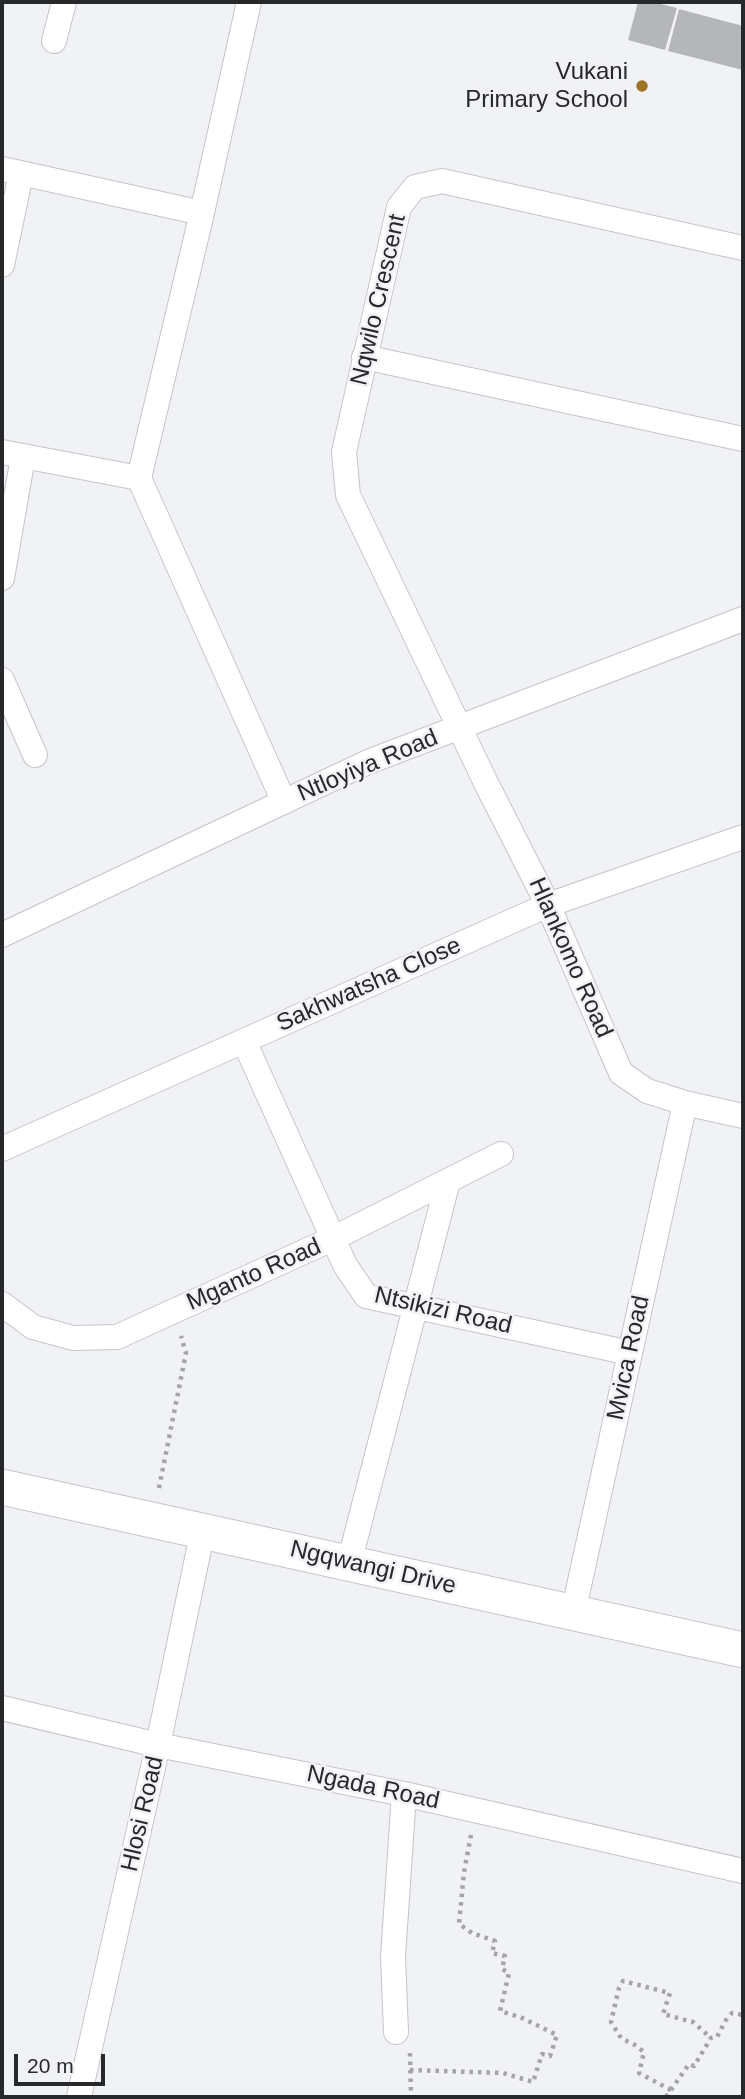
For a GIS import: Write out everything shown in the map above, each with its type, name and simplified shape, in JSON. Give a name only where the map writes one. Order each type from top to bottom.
[{"type":"street","points":[[54,41],[64,2]]},
{"type":"street","points":[[249,2],[139,478],[284,802]]},
{"type":"street","points":[[2,265],[12,172],[202,213]]},
{"type":"street","name":"Nqwilo Crescent","points":[[460,726],[348,495],[344,452],[399,207],[415,187],[442,181],[743,248]]},
{"type":"street","points":[[365,357],[743,439]]},
{"type":"street","points":[[2,578],[12,455],[139,478]]},
{"type":"street","name":"Ntloyiya Road","points":[[2,935],[368,762],[743,619]]},
{"type":"street","points":[[2,680],[35,755]]},
{"type":"street","name":"Hlankomo Road","points":[[460,726],[548,905],[621,1073],[647,1091],[743,1116]]},
{"type":"street","name":"Sakhwatsha Close","points":[[2,1149],[548,905],[743,837]]},
{"type":"street","name":"Ntsikizi Road","points":[[244,1041],[332,1239],[345,1265],[366,1296],[629,1353]]},
{"type":"street","name":"Mvica Road","points":[[573,1613],[685,1103]]},
{"type":"street","name":"Mganto Road","points":[[2,1304],[33,1327],[74,1338],[117,1337],[332,1239],[501,1154]]},
{"type":"street","points":[[349,1563],[448,1181]]},
{"type":"street","name":"Ngqwangi Drive","points":[[2,1487],[743,1650]]},
{"type":"street","name":"Hlosi Road","points":[[79,2097],[203,1530]]},
{"type":"street","name":"Ngada Road","points":[[2,1708],[158,1745],[404,1794],[743,1871]]},
{"type":"street","points":[[396,2032],[393,1957],[404,1794]]},
{"type":"path","points":[[157,1500],[186,1353],[180,1330],[171,1312]]},
{"type":"path","points":[[410,2070],[503,2073],[533,2082],[542,2054],[550,2056],[557,2035],[520,2017],[500,2011],[509,1973],[502,1969],[505,1956],[492,1953],[495,1941],[472,1933],[459,1924],[464,1872],[475,1810]]},
{"type":"path","points":[[671,2090],[639,2073],[644,2052],[621,2038],[611,2022],[618,1988],[623,1981],[670,1993],[663,2014],[693,2022],[711,2038]]},
{"type":"path","points":[[711,2038],[717,2037],[732,2013],[743,2015]]},
{"type":"path","points":[[396,2032],[410,2046],[411,2097]]},
{"type":"path","points":[[666,2097],[689,2064],[694,2067],[711,2038]]},
{"type":"building","points":[[638,2],[653,2],[677,8],[665,50],[628,40]]},
{"type":"building","points":[[679,9],[743,26],[743,70],[668,51]]},
{"type":"place","name":"Vukani Primary School","points":[[642,86]]}]
